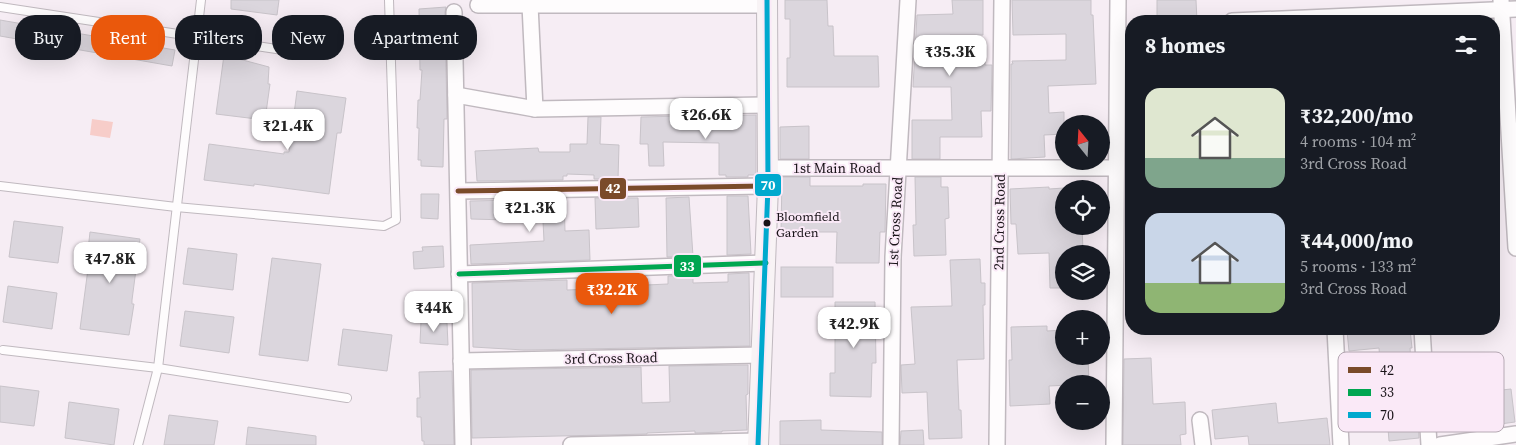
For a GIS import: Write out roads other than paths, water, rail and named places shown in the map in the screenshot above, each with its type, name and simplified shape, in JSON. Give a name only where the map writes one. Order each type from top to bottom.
[{"type":"street","name":"1st Cross Road","points":[[891,445],[893,258],[908,0]]},
{"type":"street","name":"2nd Cross Road","points":[[997,445],[1002,0]]},
{"type":"street","points":[[1114,445],[1118,0]]},
{"type":"street","points":[[478,5],[767,2],[768,177],[758,443],[571,445]]},
{"type":"street","points":[[530,5],[535,109]]},
{"type":"street","points":[[1427,15],[1506,6],[1516,248]]},
{"type":"street","points":[[454,12],[463,445]]},
{"type":"street","points":[[456,95],[535,109],[767,105]]},
{"type":"street","name":"1st Main Road","points":[[458,191],[768,177],[898,168],[1116,168]]},
{"type":"street","points":[[459,274],[766,262]]},
{"type":"street","points":[[1335,335],[1338,387]]},
{"type":"street","points":[[1422,335],[1424,352]]},
{"type":"street","name":"3rd Cross Road","points":[[461,361],[761,355]]},
{"type":"street","points":[[1200,420],[1202,445]]},
{"type":"street","points":[[1340,432],[1341,445]]},
{"type":"street","points":[[1429,432],[1430,445]]},
{"type":"street","points":[[1440,445],[1516,434]]},
{"type":"lane","points":[[199,15],[201,0]]},
{"type":"lane","points":[[0,186],[176,207],[384,226],[396,220],[389,0]]},
{"type":"lane","points":[[0,7],[175,33]]},
{"type":"lane","points":[[138,445],[158,368],[194,60]]},
{"type":"lane","points":[[4,350],[158,368],[347,398]]},
{"type":"place","name":"Bloomfield Garden","points":[[767,223]]}]
